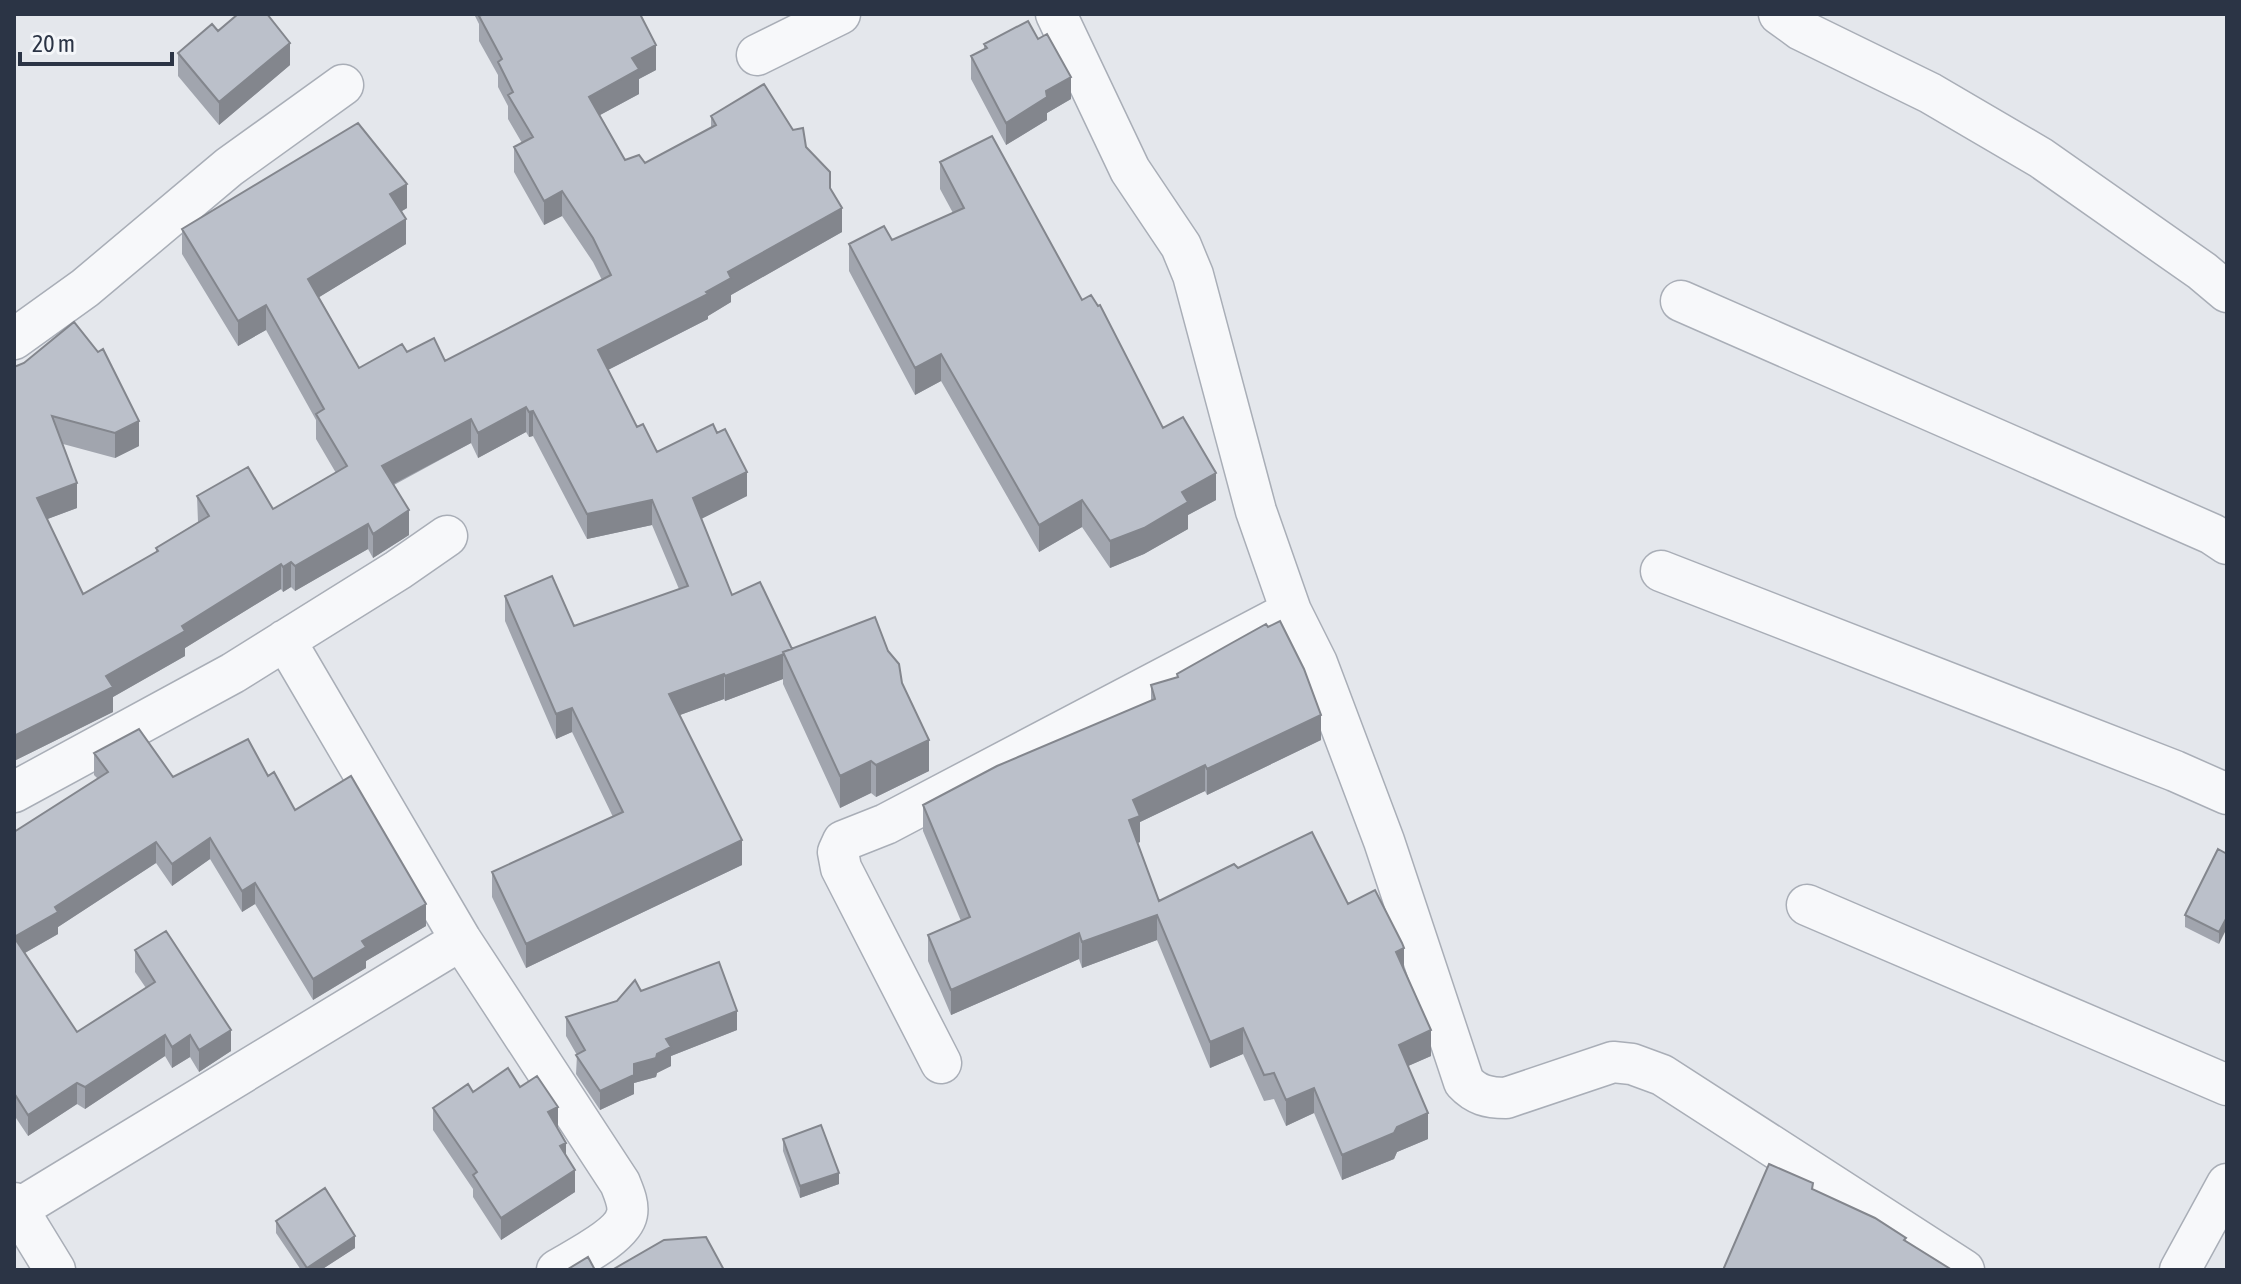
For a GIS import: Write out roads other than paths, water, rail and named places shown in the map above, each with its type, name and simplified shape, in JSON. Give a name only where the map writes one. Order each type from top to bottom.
[{"type":"street","points":[[757,55],[840,14]]},
{"type":"street","points":[[1056,14],[1130,170],[1181,246],[1193,275],[1256,511],[1291,611],[1317,663],[1384,841],[1464,1082],[1483,1096],[1506,1098],[1613,1062],[1632,1064],[1662,1075],[1715,1107],[1948,1266]]},
{"type":"street","points":[[1779,14],[1801,30],[1930,93],[2041,158],[2202,271],[2227,292]]},
{"type":"street","points":[[14,339],[85,288],[229,167],[343,85]]},
{"type":"street","points":[[1681,301],[2198,528],[2227,544]]},
{"type":"street","points":[[14,792],[233,673],[447,536]]},
{"type":"street","points":[[1661,571],[2160,765],[2227,794]]},
{"type":"street","points":[[941,1063],[841,868],[838,852],[843,841],[886,824],[1291,611]]},
{"type":"street","points":[[285,640],[461,940],[620,1183],[627,1204],[627,1218],[620,1228],[557,1270]]},
{"type":"street","points":[[1807,905],[2227,1085]]},
{"type":"street","points":[[55,1270],[16,1206],[461,940]]},
{"type":"street","points":[[2180,1270],[2227,1184]]}]
